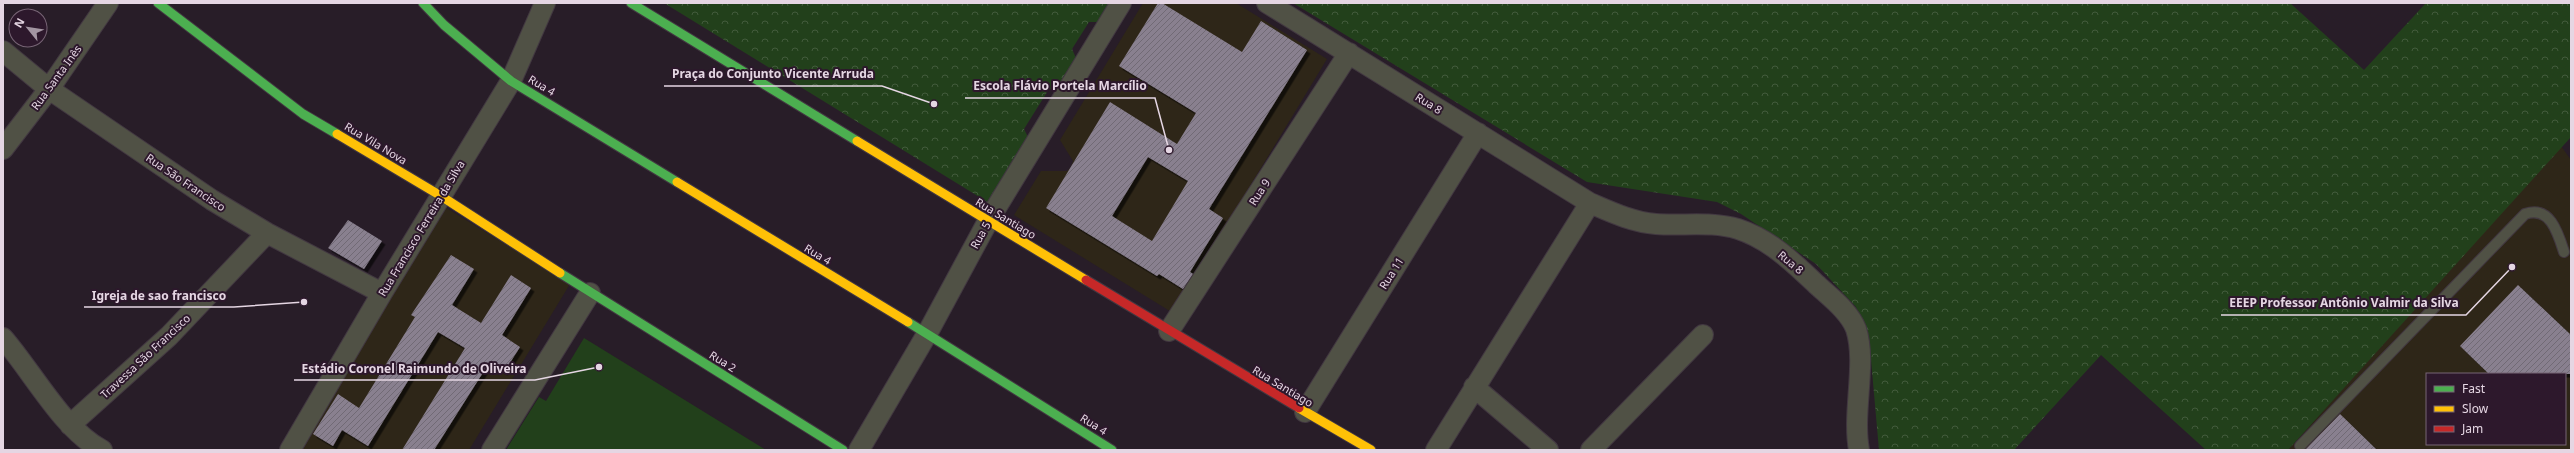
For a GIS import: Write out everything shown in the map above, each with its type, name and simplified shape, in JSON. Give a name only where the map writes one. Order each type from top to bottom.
[{"type":"street","name":"Rua Santa Inês","points":[[3,149],[49,89],[108,3]]},
{"type":"street","name":"Rua Vila Nova","points":[[158,3],[303,114],[441,196],[590,293]]},
{"type":"street","name":"Rua 4","points":[[423,3],[444,25],[511,81],[927,334],[1112,450]]},
{"type":"street","name":"Rua Francisco Ferreira da Silva","points":[[290,450],[382,293],[511,81],[545,3]]},
{"type":"street","name":"Rua Santiago","points":[[631,3],[1169,331],[1304,412],[1371,450]]},
{"type":"street","name":"Rua 5","points":[[859,450],[927,334],[988,221],[1121,3]]},
{"type":"street","name":"Rua 8","points":[[1267,3],[1590,203],[1623,217],[1655,224],[1708,225],[1737,229],[1759,238],[1786,256],[1826,292],[1846,313],[1856,328],[1859,343],[1856,408],[1860,450]]},
{"type":"street","name":"Rua São Francisco","points":[[3,51],[49,89],[212,200],[267,233],[382,293]]},
{"type":"street","name":"Rua 9","points":[[1169,331],[1350,53]]},
{"type":"street","name":"Rua 11","points":[[1304,412],[1478,133]]},
{"type":"street","points":[[1436,450],[1590,203]]},
{"type":"street","name":"Travessa São Francisco","points":[[70,425],[169,336],[267,233]]},
{"type":"street","points":[[492,450],[590,293]]},
{"type":"street","name":"Rua 2","points":[[590,293],[843,450]]},
{"type":"street","points":[[1591,450],[1703,335]]},
{"type":"street","points":[[3,338],[70,425],[93,448]]},
{"type":"street","points":[[1474,387],[1548,450]]},
{"type":"lane","points":[[2300,446],[2524,214],[2534,211],[2539,212],[2554,225],[2564,252]]},
{"type":"shaded area","points":[[1143,3],[1236,3],[1327,59],[1173,313],[1014,215],[1041,171],[1067,171],[1071,167],[1073,161],[1060,140]]},
{"type":"shaded area","points":[[2561,146],[2571,160],[2571,450],[2288,450]]},
{"type":"shaded area","points":[[435,201],[570,284],[469,450],[282,450]]},
{"type":"green space","points":[[664,3],[1117,3],[1105,22],[1089,22],[1072,49],[1079,65],[1064,90],[1049,89],[1024,129],[1031,143],[989,203]]},
{"type":"green space","points":[[1293,3],[2290,3],[2364,70],[2426,3],[2571,3],[2571,137],[2288,450],[2206,450],[2101,355],[2014,450],[1879,450],[1871,360],[1856,307],[1816,264],[1741,214],[1717,202],[1587,182]]},
{"type":"green space","points":[[584,338],[766,450],[506,450],[539,397],[546,401]]},
{"type":"building","points":[[1158,3],[1162,3],[1242,52],[1261,21],[1307,50],[1209,209],[1223,218],[1190,272],[1193,274],[1183,289],[1159,274],[1157,276],[1046,208],[1110,102],[1177,144],[1196,113],[1119,66]],"holes":[[[1148,157],[1188,181],[1152,241],[1112,216]]]},
{"type":"building","points":[[348,220],[382,241],[364,269],[328,248]]},
{"type":"building","points":[[451,255],[474,269],[452,305],[481,323],[511,275],[531,288],[502,335],[520,347],[504,372],[489,363],[434,450],[402,450],[465,348],[438,332],[368,446],[342,430],[333,446],[313,434],[338,394],[359,408],[415,317],[411,315]]},
{"type":"building","points":[[2518,285],[2571,335],[2571,374],[2488,373],[2460,346]]},
{"type":"building","points":[[2340,414],[2377,450],[2305,450]]},
{"type":"traffic: fast","points":[[158,3],[303,114],[337,134]]},
{"type":"traffic: fast","points":[[423,3],[444,25],[511,81],[677,182]]},
{"type":"traffic: fast","points":[[631,3],[857,141]]},
{"type":"traffic: fast","points":[[560,273],[843,450]]},
{"type":"traffic: fast","points":[[908,322],[1112,450]]},
{"type":"traffic: slow","points":[[337,134],[441,196],[560,273]]},
{"type":"traffic: slow","points":[[857,141],[1086,280]]},
{"type":"traffic: slow","points":[[677,182],[908,322]]},
{"type":"traffic: slow","points":[[1299,408],[1371,450]]},
{"type":"traffic: jam","points":[[1086,280],[1299,408]]},
{"type":"place","name":"Praça do Conjunto Vicente Arruda","points":[[934,104]]},
{"type":"place","name":"Escola Flávio Portela Marcílio","points":[[1169,150]]},
{"type":"place","name":"EEEP Professor Antônio Valmir da Silva","points":[[2512,267]]},
{"type":"place","name":"Igreja de sao francisco","points":[[304,302]]},
{"type":"place","name":"Estádio Coronel Raimundo de Oliveira","points":[[599,367]]}]
